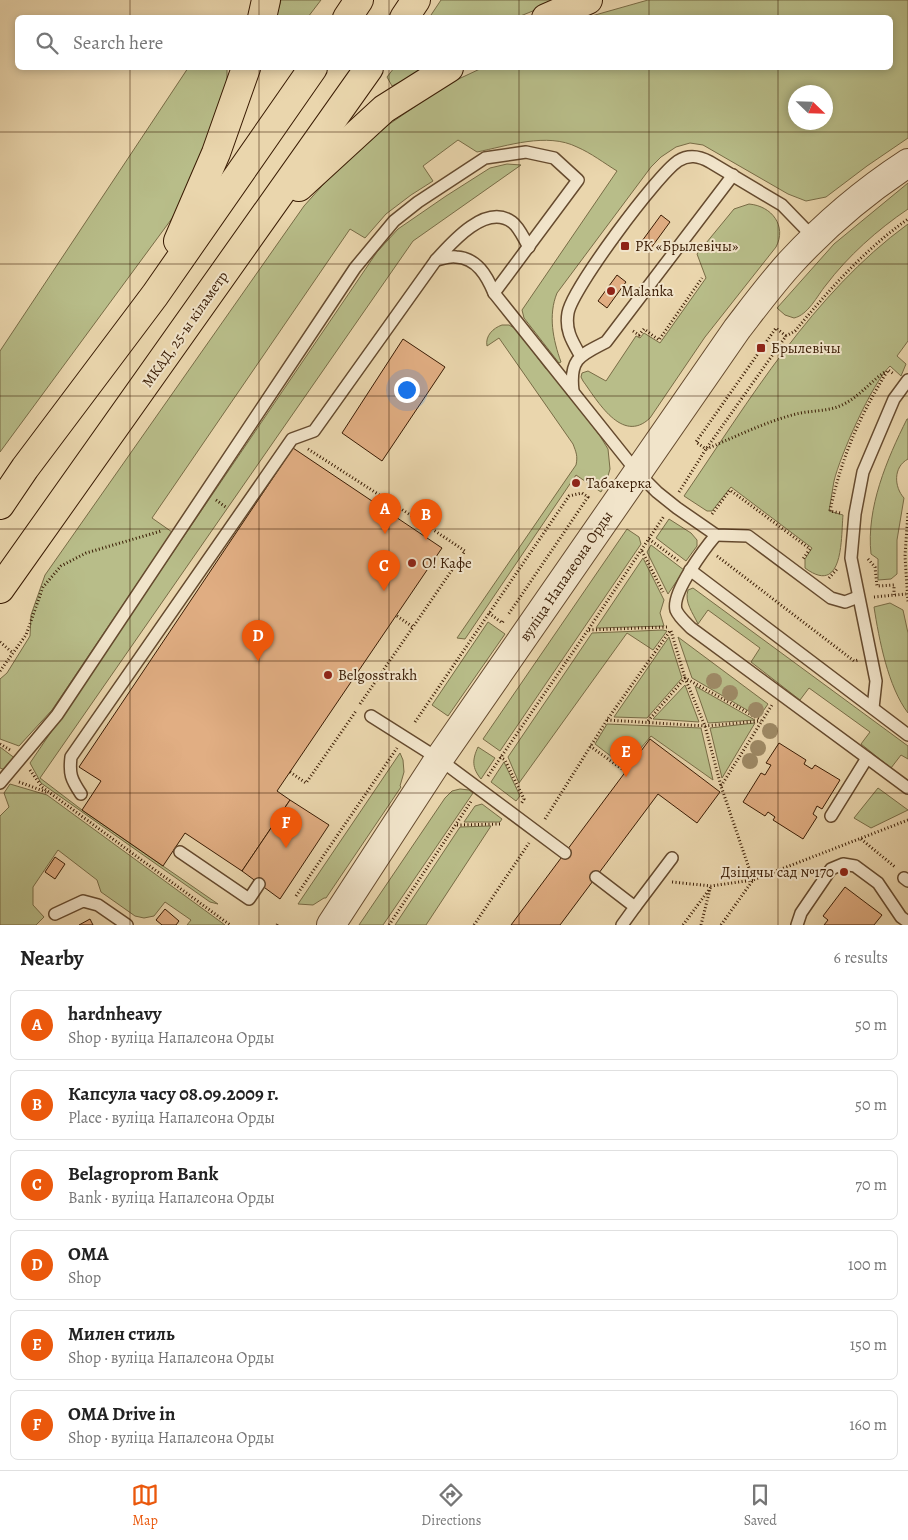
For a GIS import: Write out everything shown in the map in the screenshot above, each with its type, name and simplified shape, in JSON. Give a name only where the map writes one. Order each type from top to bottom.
[{"type":"highway","points":[[263,15],[266,0]]},
{"type":"highway","points":[[349,15],[359,0]]},
{"type":"highway","points":[[406,15],[416,0]]},
{"type":"highway","points":[[553,15],[588,0]]},
{"type":"highway","points":[[155,295],[216,153],[245,70]]},
{"type":"highway","points":[[0,505],[155,295],[311,70]]},
{"type":"highway","name":"МКАД, 25-ы кіламетр","points":[[0,589],[368,70]]},
{"type":"highway","points":[[259,224],[384,109],[446,70]]},
{"type":"highway","points":[[0,489],[26,468]]},
{"type":"street","name":"вуліца Напалеона Орды","points":[[331,925],[439,759],[737,329],[789,264],[814,238],[863,195],[908,163]]},
{"type":"lane","points":[[3,779],[56,715],[355,268],[394,221],[418,202],[484,158],[526,152],[554,158],[578,180],[494,293]]},
{"type":"lane","points":[[580,355],[569,336],[568,313],[579,286],[662,175],[678,161],[688,156],[702,158],[782,205],[814,238]]},
{"type":"lane","points":[[573,391],[571,377],[580,355],[606,342],[733,175]]},
{"type":"lane","points":[[82,794],[69,771],[72,756],[292,439],[314,431],[436,260],[454,241],[478,223],[490,217],[501,216],[513,222],[529,247]]},
{"type":"lane","points":[[436,260],[456,257],[471,262],[481,269],[488,278],[494,293],[637,472],[672,504],[716,535],[748,536],[831,598],[845,602],[863,598]]},
{"type":"lane","points":[[873,708],[876,681],[863,598],[851,558],[854,514],[863,472],[894,400],[907,381]]},
{"type":"lane","points":[[716,535],[688,568],[676,599],[676,608],[680,616],[691,628],[908,788]]},
{"type":"lane","points":[[688,568],[908,735]]},
{"type":"lane","points":[[371,716],[439,759],[565,853]]},
{"type":"lane","points":[[832,816],[867,758]]},
{"type":"lane","points":[[180,852],[249,899],[257,887]]},
{"type":"lane","points":[[622,925],[672,858]]},
{"type":"lane","points":[[797,925],[801,913],[831,869],[842,864],[855,866],[878,883],[901,917],[908,922]]},
{"type":"lane","points":[[596,877],[635,907]]},
{"type":"lane","points":[[55,914],[83,901],[98,905],[128,925]]},
{"type":"path","points":[[389,925],[500,757],[650,539],[706,449],[786,336],[795,331],[845,273],[908,219]]},
{"type":"path","points":[[622,322],[639,336],[644,330],[659,340],[702,278]]},
{"type":"path","points":[[706,449],[696,442],[761,348],[776,328],[786,336]]},
{"type":"path","points":[[706,449],[796,414],[827,410],[844,404],[862,392],[888,370]]},
{"type":"path","points":[[888,370],[907,381]]},
{"type":"path","points":[[846,514],[830,511],[836,481],[852,436],[869,401],[888,370]]},
{"type":"path","points":[[290,772],[306,783],[465,551],[292,439]]},
{"type":"path","points":[[708,515],[713,513],[730,490],[810,549],[801,566]]},
{"type":"path","points":[[205,493],[230,510]]},
{"type":"path","points":[[415,722],[489,613],[569,496],[582,493],[588,497],[502,623],[489,613]]},
{"type":"path","points":[[908,513],[905,556],[908,602]]},
{"type":"path","points":[[0,670],[26,635],[43,587],[61,566],[86,553],[184,524]]},
{"type":"path","points":[[421,533],[426,525]]},
{"type":"path","points":[[650,539],[688,568]]},
{"type":"path","points":[[705,547],[854,661],[871,658]]},
{"type":"path","points":[[642,550],[667,598]]},
{"type":"path","points":[[865,557],[875,567],[877,586],[894,585],[894,595]]},
{"type":"path","points":[[827,579],[840,565]]},
{"type":"path","points":[[863,598],[906,594]]},
{"type":"path","points":[[397,616],[413,627]]},
{"type":"path","points":[[664,621],[671,631],[685,678],[705,726],[720,786],[753,880]]},
{"type":"path","points":[[588,630],[667,627]]},
{"type":"path","points":[[474,925],[537,831],[607,720],[671,631]]},
{"type":"path","points":[[0,642],[13,653]]},
{"type":"path","points":[[685,678],[761,721]]},
{"type":"path","points":[[647,722],[685,678]]},
{"type":"path","points":[[720,786],[774,702]]},
{"type":"path","points":[[607,720],[705,726],[761,721]]},
{"type":"path","points":[[0,744],[21,757],[42,787],[230,925]]},
{"type":"path","points":[[590,746],[626,772]]},
{"type":"path","points":[[296,896],[397,748]]},
{"type":"path","points":[[456,825],[506,824],[524,800],[506,760],[500,757]]},
{"type":"path","points":[[3,779],[49,792]]},
{"type":"path","points":[[655,880],[711,886],[753,880],[908,820]]},
{"type":"path","points":[[860,839],[904,877]]},
{"type":"path","points":[[721,925],[753,880]]},
{"type":"path","points":[[683,925],[711,886]]},
{"type":"path","points":[[701,925],[711,886]]},
{"type":"green space","points":[[281,0],[321,0],[310,15],[277,15]]},
{"type":"green space","points":[[441,0],[560,0],[523,15],[431,15]]},
{"type":"green space","points":[[648,0],[908,0],[908,138],[826,197],[806,201],[788,194],[703,145],[690,143],[676,147],[661,157],[651,167],[557,293],[552,319],[554,336],[561,362],[559,363],[524,318],[522,310],[617,171],[577,147],[565,143],[540,140],[477,152],[458,140],[423,166],[433,181],[386,214],[365,238],[350,229],[152,518],[172,532],[52,710],[19,746],[0,739],[0,679],[7,673],[30,636],[31,615],[45,575],[304,206],[338,168],[388,125],[448,84],[478,70],[893,70],[893,15],[595,15]]},
{"type":"green space","points":[[187,70],[227,70],[227,81],[189,189],[173,217],[0,452],[0,351]]},
{"type":"green space","points":[[392,70],[425,70],[392,86],[387,77]]},
{"type":"green space","points":[[507,164],[521,165],[413,241],[40,778],[82,810],[218,904],[210,902],[41,783],[30,763],[377,252],[398,229],[446,196],[490,168]]},
{"type":"green space","points":[[908,183],[908,209],[853,254],[804,313],[794,318],[785,315],[777,308],[834,244]]},
{"type":"green space","points":[[749,204],[764,209],[775,218],[780,232],[776,247],[705,337],[650,418],[640,425],[630,426],[620,423],[611,417],[595,399],[581,377],[582,373],[588,371],[606,381],[636,336],[640,338],[644,333],[660,343],[706,278],[697,254],[734,209]]},
{"type":"green space","points":[[908,224],[908,341],[897,356],[906,364],[901,376],[890,366],[883,375],[866,403],[850,438],[837,470],[829,511],[843,515],[838,561],[834,570],[827,575],[818,575],[805,568],[805,559],[812,548],[731,487],[712,511],[707,511],[684,496],[758,386],[813,315],[842,282]]},
{"type":"green space","points":[[502,325],[509,325],[516,329],[600,436],[608,449],[610,469],[601,492],[576,475],[465,639],[457,638],[577,462],[573,444],[499,338],[487,346],[487,339],[490,333]]},
{"type":"green space","points":[[907,419],[908,459],[900,467],[897,477],[898,488],[904,498],[897,540],[897,574],[891,579],[878,580],[878,559],[871,554],[870,537],[875,502],[892,450]]},
{"type":"green space","points":[[669,519],[691,533],[697,540],[697,546],[686,561],[656,538]]},
{"type":"green space","points":[[627,529],[639,537],[641,544],[500,751],[483,739]]},
{"type":"green space","points":[[651,545],[684,570],[668,594],[647,552]]},
{"type":"green space","points":[[643,558],[664,600],[660,613],[664,626],[596,628]]},
{"type":"green space","points":[[693,588],[908,746],[908,759],[901,755],[891,768],[861,744],[870,732],[809,688],[800,700],[751,662],[760,648],[708,610],[698,624],[687,599],[688,590]]},
{"type":"green space","points":[[890,603],[903,610],[908,633],[908,713],[895,690],[885,662],[874,607]]},
{"type":"green space","points":[[488,622],[505,634],[448,716],[432,705]]},
{"type":"green space","points":[[667,631],[653,650],[627,633],[519,783],[508,757],[592,633]]},
{"type":"green space","points":[[669,637],[682,678],[647,718],[614,717]]},
{"type":"green space","points":[[678,637],[768,704],[759,717],[692,678]]},
{"type":"green space","points":[[685,685],[699,722],[653,719]]},
{"type":"green space","points":[[695,686],[755,720],[708,723]]},
{"type":"green space","points":[[755,723],[722,778],[710,728]]},
{"type":"green space","points":[[607,724],[701,728],[713,780],[651,736],[625,767],[595,744]]},
{"type":"green space","points":[[0,747],[16,759],[5,770],[0,768]]},
{"type":"green space","points":[[478,747],[495,758],[481,779],[474,764]]},
{"type":"green space","points":[[400,753],[404,772],[401,787],[326,898],[313,905],[298,904]]},
{"type":"green space","points":[[504,762],[520,796],[516,801],[491,782]]},
{"type":"green space","points":[[10,784],[47,795],[225,925],[187,925],[191,920],[165,902],[154,916],[144,918],[135,916],[101,892],[97,880],[58,850],[33,887],[33,905],[44,917],[36,925],[0,925],[0,816],[9,807],[4,793]]},
{"type":"green space","points":[[878,788],[908,810],[871,828],[854,818]]},
{"type":"green space","points":[[460,789],[469,790],[473,793],[383,925],[359,925],[445,798],[452,791]]},
{"type":"green space","points":[[482,804],[502,819],[500,822],[464,822],[475,806]]},
{"type":"green space","points":[[491,826],[426,925],[395,925],[460,827]]},
{"type":"building","points":[[661,215],[670,222],[651,248],[642,241]]},
{"type":"building","points":[[617,275],[626,282],[607,308],[598,301]]},
{"type":"building","points":[[403,339],[445,367],[382,461],[342,433]]},
{"type":"building","points":[[293,448],[442,548],[277,791],[290,800],[242,871],[185,833],[163,866],[82,810],[101,781],[79,767]]},
{"type":"building","points":[[650,739],[720,792],[697,823],[658,794],[560,925],[511,925]]},
{"type":"building","points":[[779,743],[806,760],[804,764],[812,769],[815,765],[840,780],[822,809],[817,806],[813,814],[817,817],[803,839],[773,820],[775,817],[768,812],[765,816],[743,802],[761,773],[765,775],[771,765],[766,763]]},
{"type":"building","points":[[290,800],[329,825],[280,899],[242,871]]},
{"type":"building","points":[[55,857],[65,864],[55,879],[45,872]]},
{"type":"building","points":[[845,887],[882,915],[874,925],[824,925],[828,920],[823,916]]},
{"type":"building","points":[[165,909],[179,921],[176,925],[162,925],[156,920]]},
{"type":"building","points":[[90,919],[93,925],[79,925]]},
{"type":"place","name":"РК «Брылевічы»","points":[[625,246]]},
{"type":"place","name":"Malanka","points":[[611,291]]},
{"type":"place","name":"Брылевічы","points":[[761,348]]},
{"type":"place","name":"Табакерка","points":[[576,483]]},
{"type":"place","name":"hardnheavy","points":[[385,534]]},
{"type":"place","name":"Капсула часу 08.09.2009 г.","points":[[426,540]]},
{"type":"place","name":"О! Кафе","points":[[412,563]]},
{"type":"place","name":"Belagroprom Bank","points":[[384,591]]},
{"type":"place","name":"ОМА","points":[[258,661]]},
{"type":"place","name":"Belgosstrakh","points":[[328,675]]},
{"type":"place","name":"Милен стиль","points":[[626,777]]},
{"type":"place","name":"OMA Drive in","points":[[286,848]]},
{"type":"place","name":"Дзіцячы сад №170","points":[[844,872]]}]
